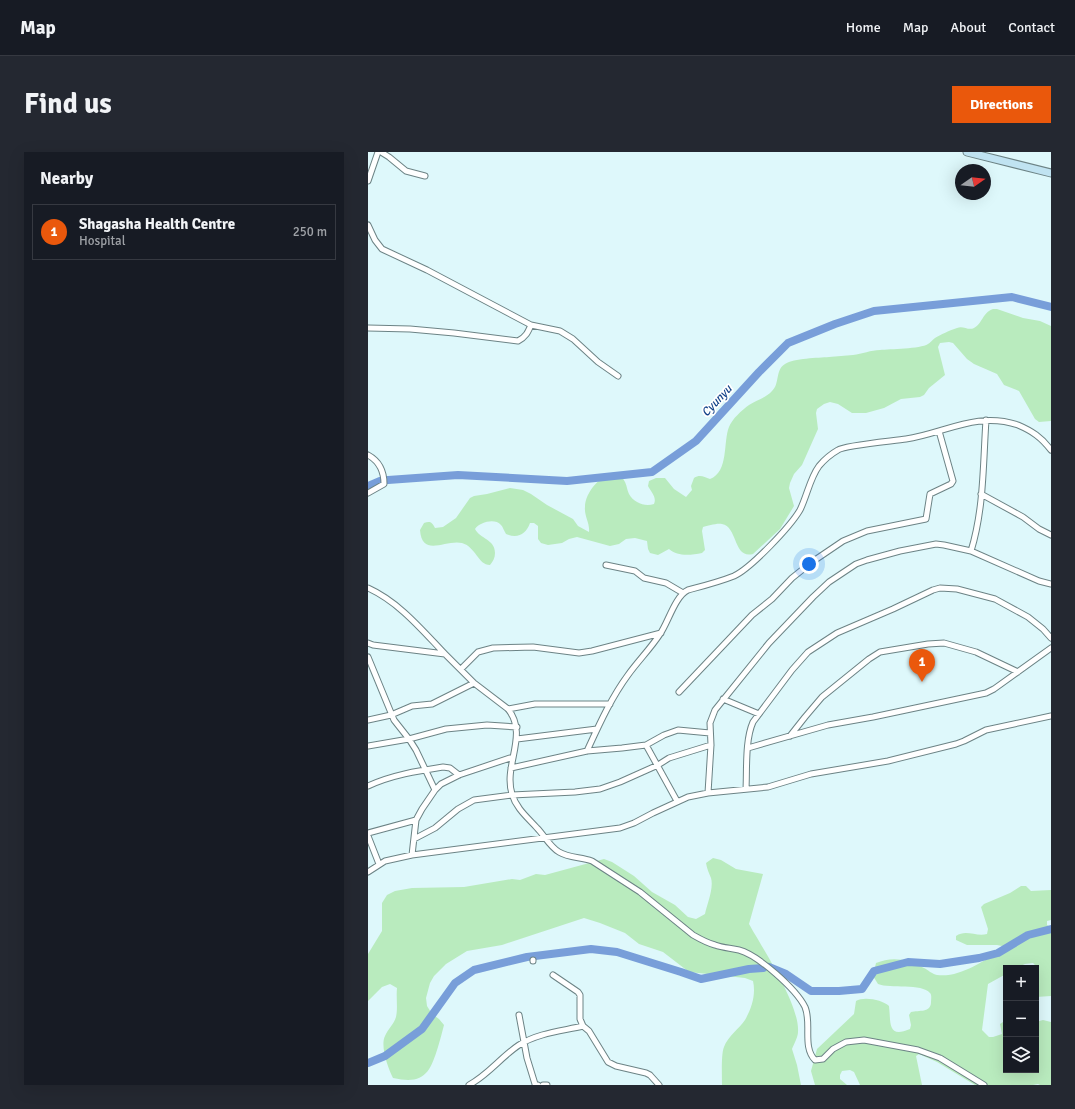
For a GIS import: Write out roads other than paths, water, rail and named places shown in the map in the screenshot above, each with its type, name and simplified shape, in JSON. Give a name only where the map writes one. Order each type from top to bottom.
[{"type":"main road","points":[[967,152],[1051,173]]},
{"type":"street","points":[[368,182],[379,152],[406,171],[425,176]]},
{"type":"street","points":[[368,225],[375,240],[382,249],[428,270],[531,325],[560,331],[573,338],[598,362],[618,376]]},
{"type":"street","points":[[368,328],[425,330],[488,336],[518,341],[524,338],[531,325]]},
{"type":"street","points":[[971,552],[977,531],[986,420]]},
{"type":"street","points":[[587,751],[610,704],[628,674],[661,633],[670,612],[683,593],[688,590],[734,576],[768,548],[784,531],[800,510],[819,466],[840,449],[909,439],[972,421],[995,420],[1012,423],[1032,431],[1044,441],[1051,450]]},
{"type":"street","points":[[679,692],[752,616],[772,599],[792,578],[812,562],[843,541],[873,529],[926,519],[930,494],[951,484],[953,481],[939,431]]},
{"type":"street","points":[[368,455],[378,462],[381,467],[384,481],[384,484],[368,493]]},
{"type":"street","points":[[981,494],[1023,517],[1039,529],[1051,535]]},
{"type":"street","points":[[708,793],[711,745],[710,723],[715,710],[769,643],[813,597],[829,582],[856,564],[900,551],[936,544],[971,552],[1038,581],[1051,584]]},
{"type":"street","points":[[606,565],[635,571],[644,578],[666,583],[683,593]]},
{"type":"street","points":[[368,588],[393,602],[414,621],[474,683],[508,709],[512,714],[517,727],[517,739],[509,781],[512,795],[522,813],[546,837],[558,852],[592,861],[640,892],[693,935],[702,940],[715,945],[740,950],[761,962],[787,984],[804,1006],[807,1013],[811,1057],[815,1060],[823,1058],[833,1049],[846,1042],[864,1040],[918,1050],[940,1058],[984,1085]]},
{"type":"street","points":[[746,789],[748,748],[751,728],[759,714],[792,670],[808,652],[837,633],[893,609],[932,590],[940,588],[957,589],[995,599],[1028,617],[1043,628],[1051,638]]},
{"type":"street","points":[[461,669],[478,652],[493,648],[532,647],[579,653],[661,633]]},
{"type":"street","points":[[368,643],[373,645],[445,654]]},
{"type":"street","points":[[790,736],[822,697],[869,659],[880,652],[928,644],[954,645],[976,652],[1018,672]]},
{"type":"street","points":[[748,748],[828,725],[986,693],[994,689],[1051,648]]},
{"type":"street","points":[[368,657],[394,720],[409,739],[435,790]]},
{"type":"street","points":[[368,673],[376,674]]},
{"type":"street","points":[[368,720],[391,714],[412,706],[432,704],[474,683]]},
{"type":"street","points":[[723,699],[759,714]]},
{"type":"street","points":[[508,709],[535,704],[610,704]]},
{"type":"street","points":[[368,872],[379,864],[393,858],[620,828],[634,823],[688,797],[708,793],[768,788],[811,774],[888,761],[956,744],[986,730],[1051,716]]},
{"type":"street","points":[[368,746],[409,739],[446,729],[487,725],[517,727]]},
{"type":"street","points":[[517,739],[597,729]]},
{"type":"street","points":[[511,768],[587,751],[646,745],[674,731],[710,733]]},
{"type":"street","points":[[646,745],[677,801]]},
{"type":"street","points":[[414,839],[435,828],[465,804],[482,798],[600,789],[658,765],[669,758],[711,745]]},
{"type":"street","points":[[412,855],[416,820],[422,808],[441,784],[459,775],[513,757]]},
{"type":"street","points":[[368,786],[382,779],[425,769],[447,767],[459,775]]},
{"type":"street","points":[[379,864],[368,835],[416,820]]},
{"type":"street","points":[[553,975],[578,992],[580,995],[580,1019],[583,1026],[590,1032],[608,1062],[616,1066],[646,1073],[650,1075],[659,1085]]},
{"type":"street","points":[[519,1014],[524,1042],[535,1085]]},
{"type":"street","points":[[469,1085],[484,1076],[507,1054],[524,1042],[540,1036],[583,1026]]},
{"type":"waterway","name":"Cyunyu","points":[[388,480],[458,475],[567,481],[652,472],[696,441],[759,372],[788,343],[835,324],[874,311],[1012,297],[1051,307]]},
{"type":"waterway","name":"Cyunyu","points":[[368,486],[380,481]]},
{"type":"waterway","points":[[769,967],[786,974],[811,991],[862,989],[874,971],[908,962],[940,964],[979,958],[998,953],[1028,935],[1051,929]]},
{"type":"waterway","points":[[368,1063],[385,1056],[422,1029],[455,983],[474,970],[527,957],[591,949],[617,952],[701,979],[749,969],[763,968]]},
{"type":"place","name":"Shagasha Health Centre","points":[[922,682]]}]
